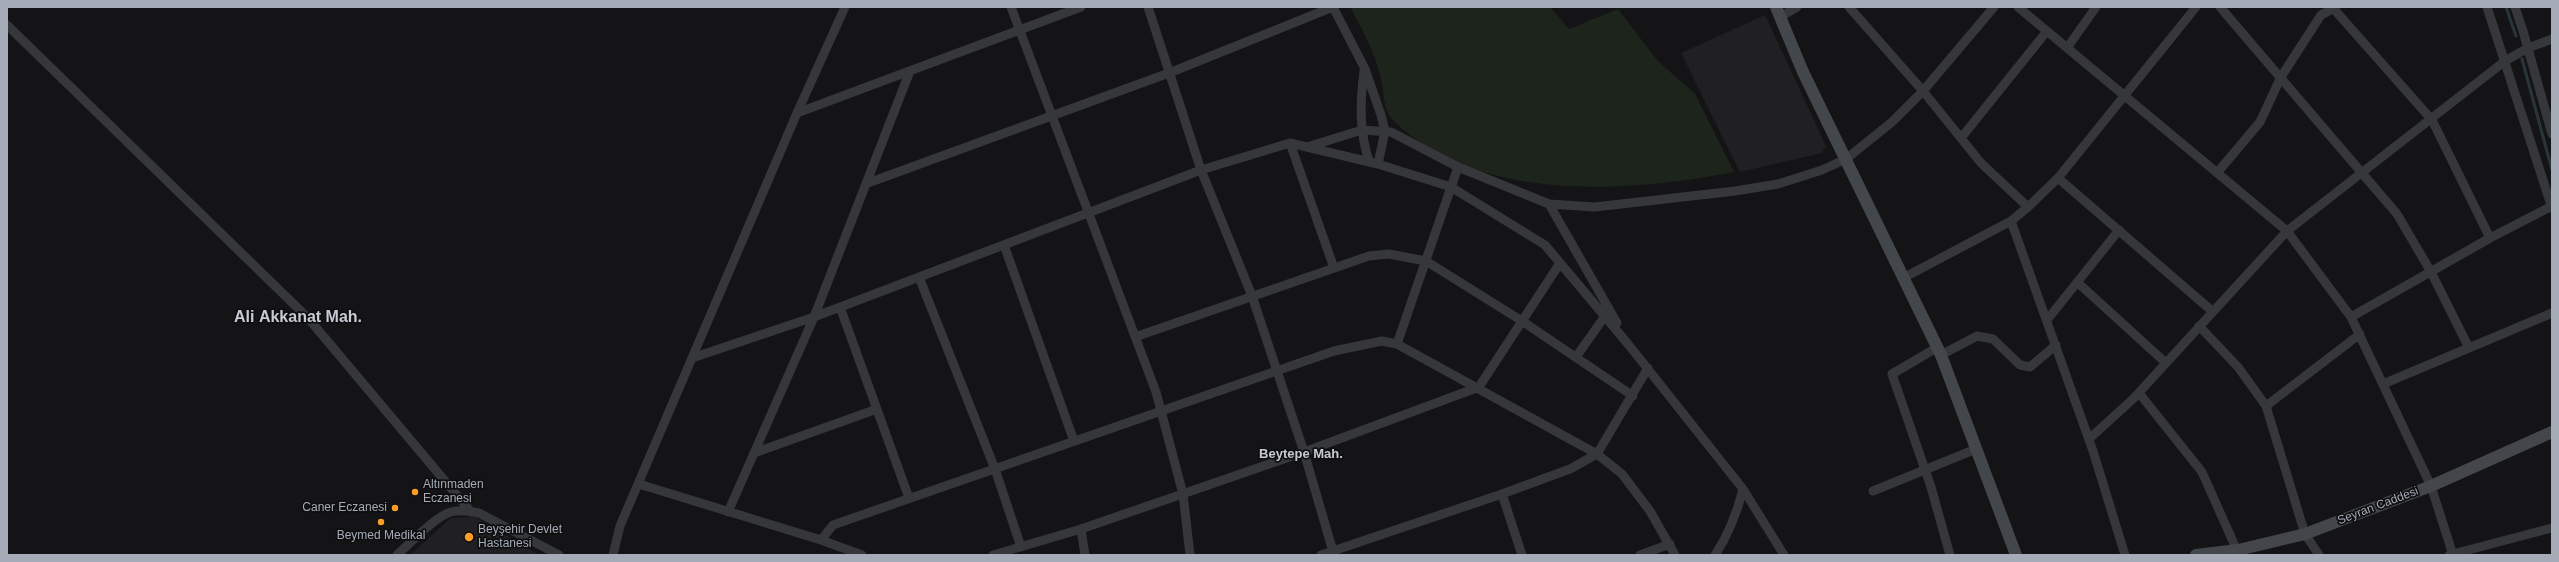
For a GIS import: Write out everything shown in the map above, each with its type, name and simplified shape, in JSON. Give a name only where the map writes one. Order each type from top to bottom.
[{"type":"street","points":[[613,555],[620,526],[797,113],[845,7]]},
{"type":"street","points":[[1011,7],[1135,337],[1161,411],[1183,494],[1190,555]]},
{"type":"street","points":[[797,113],[1020,30],[1057,11],[1081,7]]},
{"type":"street","points":[[1148,7],[1201,170],[1252,296],[1304,452],[1333,553]]},
{"type":"street","points":[[868,182],[1051,114],[1169,73],[1333,7],[1365,69],[1385,131],[1378,164]]},
{"type":"street","points":[[1797,7],[1778,12],[1803,72],[1905,277],[1940,351],[2016,555]]},
{"type":"street","points":[[1849,7],[1923,90],[1981,163],[2028,207]]},
{"type":"street","points":[[1306,147],[1362,130],[1385,131],[1416,144],[1458,167],[1549,204],[1595,207],[1735,191],[1778,184],[1822,170],[1846,159],[1892,122],[1923,90],[1994,7]]},
{"type":"street","points":[[2018,7],[2287,231],[2351,317],[2360,334],[2431,486],[2452,554],[2552,528]]},
{"type":"street","points":[[2067,48],[2096,7]]},
{"type":"street","points":[[1905,277],[2011,222],[2028,207],[2058,178],[2123,95],[2196,7]]},
{"type":"street","points":[[2220,7],[2281,77],[2407,229],[2431,272],[2469,348]]},
{"type":"street","points":[[2351,317],[2490,238],[2552,207],[2487,7]]},
{"type":"street","points":[[2514,7],[2528,48],[2552,131]]},
{"type":"street","points":[[2217,173],[2260,122],[2281,77],[2321,15],[2334,8],[2432,120],[2490,238]]},
{"type":"street","points":[[7,25],[308,318],[471,512]]},
{"type":"street","points":[[1961,138],[2047,31]]},
{"type":"street","points":[[2089,439],[2139,393],[2212,311],[2287,231],[2432,120],[2505,60],[2528,48],[2552,39]]},
{"type":"street","points":[[1365,69],[1361,99],[1362,142],[1369,162]]},
{"type":"street","points":[[728,512],[814,317],[868,182],[910,71]]},
{"type":"street","points":[[692,358],[814,317],[1201,170],[1290,143],[1378,164],[1451,187],[1545,245],[1648,368],[1743,489],[1784,555]]},
{"type":"street","points":[[1290,143],[1334,268]]},
{"type":"street","points":[[1397,344],[1458,167]]},
{"type":"street","points":[[2058,178],[2212,311]]},
{"type":"street","points":[[1549,204],[1628,344]]},
{"type":"street","points":[[2011,222],[2089,439],[2125,555]]},
{"type":"street","points":[[2047,320],[2119,230]]},
{"type":"street","points":[[1004,245],[1074,441]]},
{"type":"street","points":[[1135,337],[1369,256],[1389,254],[1426,261],[1522,321],[1633,396]]},
{"type":"street","points":[[993,555],[1081,529],[1183,494],[1304,452],[1479,387],[1560,263]]},
{"type":"street","points":[[919,277],[995,468],[1021,547]]},
{"type":"street","points":[[2077,282],[2166,363]]},
{"type":"street","points":[[840,307],[909,498]]},
{"type":"street","points":[[2383,384],[2552,313]]},
{"type":"street","points":[[1576,357],[1605,316]]},
{"type":"street","points":[[2199,326],[2238,367],[2266,406],[2305,534],[2319,555]]},
{"type":"street","points":[[2266,406],[2360,334]]},
{"type":"street","points":[[1950,555],[1925,470],[1892,374],[1940,351],[1977,336],[1993,339],[2020,365],[2030,367],[2056,345]]},
{"type":"street","points":[[821,540],[833,524],[1334,351],[1382,341],[1397,344],[1479,387],[1597,454],[1622,474],[1650,511],[1675,555]]},
{"type":"street","points":[[1321,555],[1333,553],[1502,494],[1570,469],[1597,454],[1633,396],[1648,368]]},
{"type":"street","points":[[2139,393],[2202,472],[2238,553]]},
{"type":"street","points":[[754,453],[877,409]]},
{"type":"street","name":"Seyran Caddesi","points":[[2196,555],[2238,553],[2305,534],[2431,486],[2552,432]]},
{"type":"street","points":[[1873,491],[1976,449]]},
{"type":"street","points":[[639,484],[821,540],[862,555]]},
{"type":"street","points":[[1715,555],[1725,540],[1738,510],[1743,489]]},
{"type":"street","points":[[1502,494],[1522,555]]},
{"type":"street","points":[[397,555],[441,517],[451,512],[479,513],[558,555]]},
{"type":"street","points":[[1081,529],[1085,555]]},
{"type":"street","points":[[1640,555],[1670,544]]},
{"type":"shaded area","points":[[1350,7],[1550,7],[1569,29],[1618,9],[1657,60],[1695,94],[1734,172],[1656,184],[1573,186],[1531,182],[1491,174],[1454,161],[1420,142],[1402,128],[1389,115],[1384,100],[1382,83],[1372,51]]},
{"type":"shaded area","points":[[1765,15],[1826,146],[1822,153],[1740,172],[1681,53]]},
{"type":"shaded area","name":"Beyşehir Devlet Hastanesi","points":[[475,517],[539,555],[410,555],[451,518]]},
{"type":"waterway","points":[[2506,7],[2516,36]]},
{"type":"waterway","points":[[2522,59],[2552,170]]},
{"type":"place","name":"Altınmaden Eczanesi","points":[[415,492]]},
{"type":"place","name":"Caner Eczanesi","points":[[395,508]]},
{"type":"place","name":"Beymed Medikal","points":[[381,522]]},
{"type":"place","name":"Beyşehir Devlet Hastanesi","points":[[469,537]]},
{"type":"district","name":"Ali Akkanat Mah.","points":[[298,318]]},
{"type":"district","name":"Beytepe Mah.","points":[[1301,454]]}]
